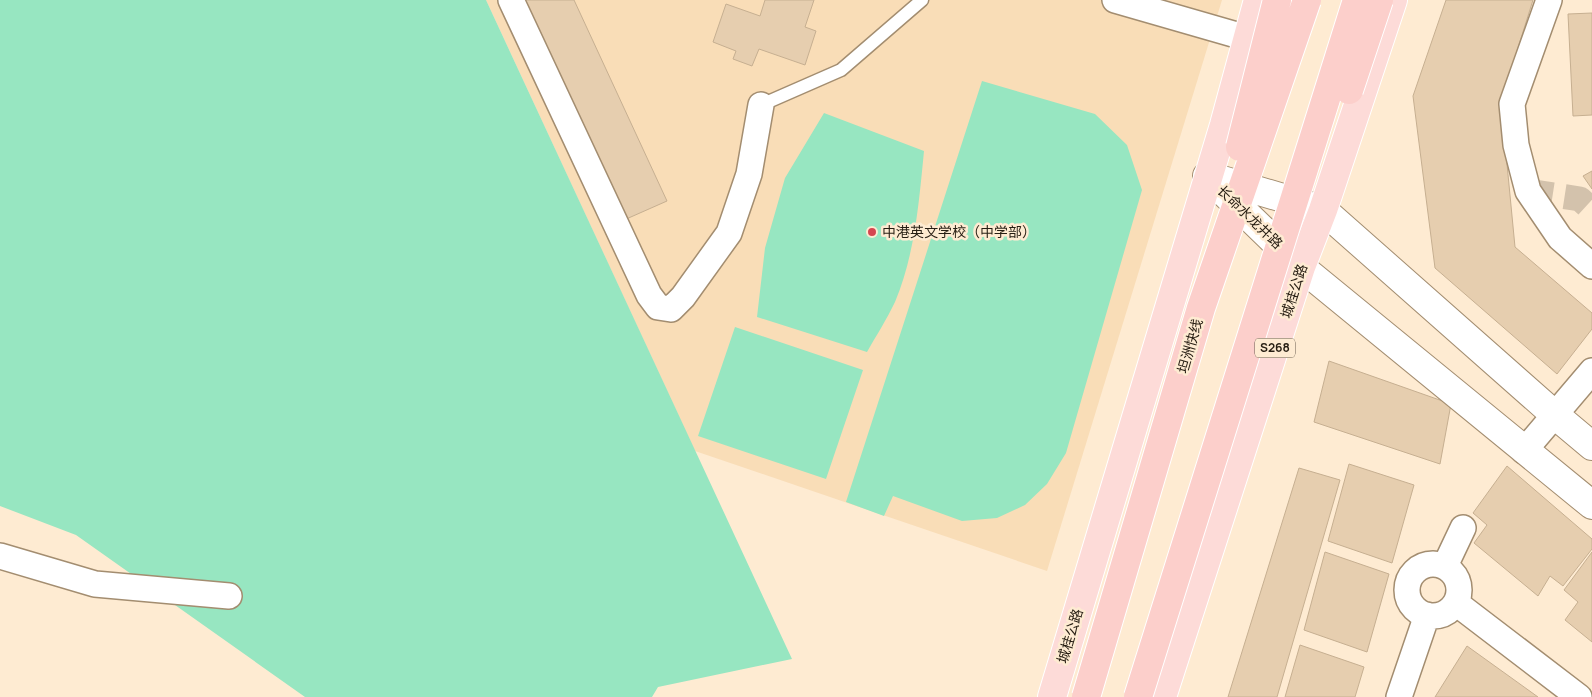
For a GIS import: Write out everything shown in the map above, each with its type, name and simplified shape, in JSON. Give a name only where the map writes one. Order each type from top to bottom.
[{"type":"highway","points":[[1216,265],[1244,128],[1277,0]]},
{"type":"highway","name":"坦洲快线","points":[[1086,697],[1201,308],[1307,0]]},
{"type":"highway","points":[[1138,697],[1357,0]]},
{"type":"highway","points":[[1171,593],[1258,361],[1379,0]]},
{"type":"main road","name":"城桂公路","points":[[1052,697],[1207,176],[1224,125],[1258,0]]},
{"type":"main road","name":"城桂公路","points":[[1162,697],[1301,268],[1393,0]]},
{"type":"street","points":[[511,0],[650,295],[658,307],[671,309],[677,303],[729,233],[750,174],[762,105]]},
{"type":"street","points":[[1115,0],[1247,38]]},
{"type":"street","points":[[1549,0],[1512,104],[1516,145],[1528,191],[1560,238],[1592,266]]},
{"type":"street","name":"长命水龙井路","points":[[1207,176],[1322,210],[1554,415],[1592,446]]},
{"type":"street","name":"长命水龙井路","points":[[1207,176],[1301,268],[1592,505]]},
{"type":"street","points":[[1524,451],[1592,371]]},
{"type":"street","points":[[1444,566],[1463,528]]},
{"type":"street","points":[[0,556],[95,584],[229,596]]},
{"type":"street","points":[[1427,564],[1444,566],[1451,571],[1459,586],[1459,595],[1456,603],[1444,614],[1436,616],[1419,612],[1408,599],[1408,581],[1412,574],[1427,564]]},
{"type":"street","points":[[1456,603],[1579,697]]},
{"type":"street","points":[[1399,697],[1427,615]]},
{"type":"lane","points":[[762,105],[841,70],[922,0]]},
{"type":"shaded area","name":"中港英文学校（中学部）","points":[[486,0],[1222,0],[1047,571],[695,451]]},
{"type":"green space","points":[[0,0],[486,0],[792,659],[658,687],[652,697],[305,697],[76,535],[0,506]]},
{"type":"green space","points":[[982,81],[1095,114],[1127,145],[1142,190],[1066,453],[1047,484],[1025,505],[997,518],[962,521],[893,496],[884,516],[846,502]]},
{"type":"green space","points":[[824,113],[924,151],[912,247],[902,284],[895,302],[867,352],[757,317],[765,248],[785,178]]},
{"type":"green space","points":[[735,327],[863,370],[826,479],[698,436]]},
{"type":"building","points":[[523,0],[574,0],[667,201],[624,220]]},
{"type":"building","points":[[765,0],[814,0],[805,27],[816,31],[805,65],[759,49],[752,66],[733,59],[736,51],[713,42],[726,4],[760,16]]},
{"type":"building","points":[[1446,0],[1533,0],[1501,102],[1515,247],[1592,313],[1592,329],[1557,374],[1435,268],[1413,96]]},
{"type":"building","points":[[1592,13],[1592,115],[1573,116],[1568,14]]},
{"type":"building","points":[[1592,171],[1592,189],[1583,176]]},
{"type":"building","points":[[1329,361],[1451,404],[1440,464],[1314,422]]},
{"type":"building","points":[[1349,464],[1414,485],[1392,563],[1328,541]]},
{"type":"building","points":[[1507,466],[1592,539],[1592,549],[1563,586],[1550,576],[1538,596],[1474,543],[1487,525],[1473,513]]},
{"type":"building","points":[[1299,468],[1340,480],[1277,697],[1228,697]]},
{"type":"building","points":[[1325,552],[1389,574],[1367,652],[1304,630]]},
{"type":"building","points":[[1592,552],[1592,642],[1565,620],[1578,602],[1564,590]]},
{"type":"building","points":[[1300,645],[1364,667],[1355,697],[1285,697]]},
{"type":"building","points":[[1467,646],[1538,697],[1435,697]]},
{"type":"tunnel","points":[[1528,191],[1580,199],[1592,210]]},
{"type":"place","name":"中港英文学校（中学部）","points":[[872,232]]}]
